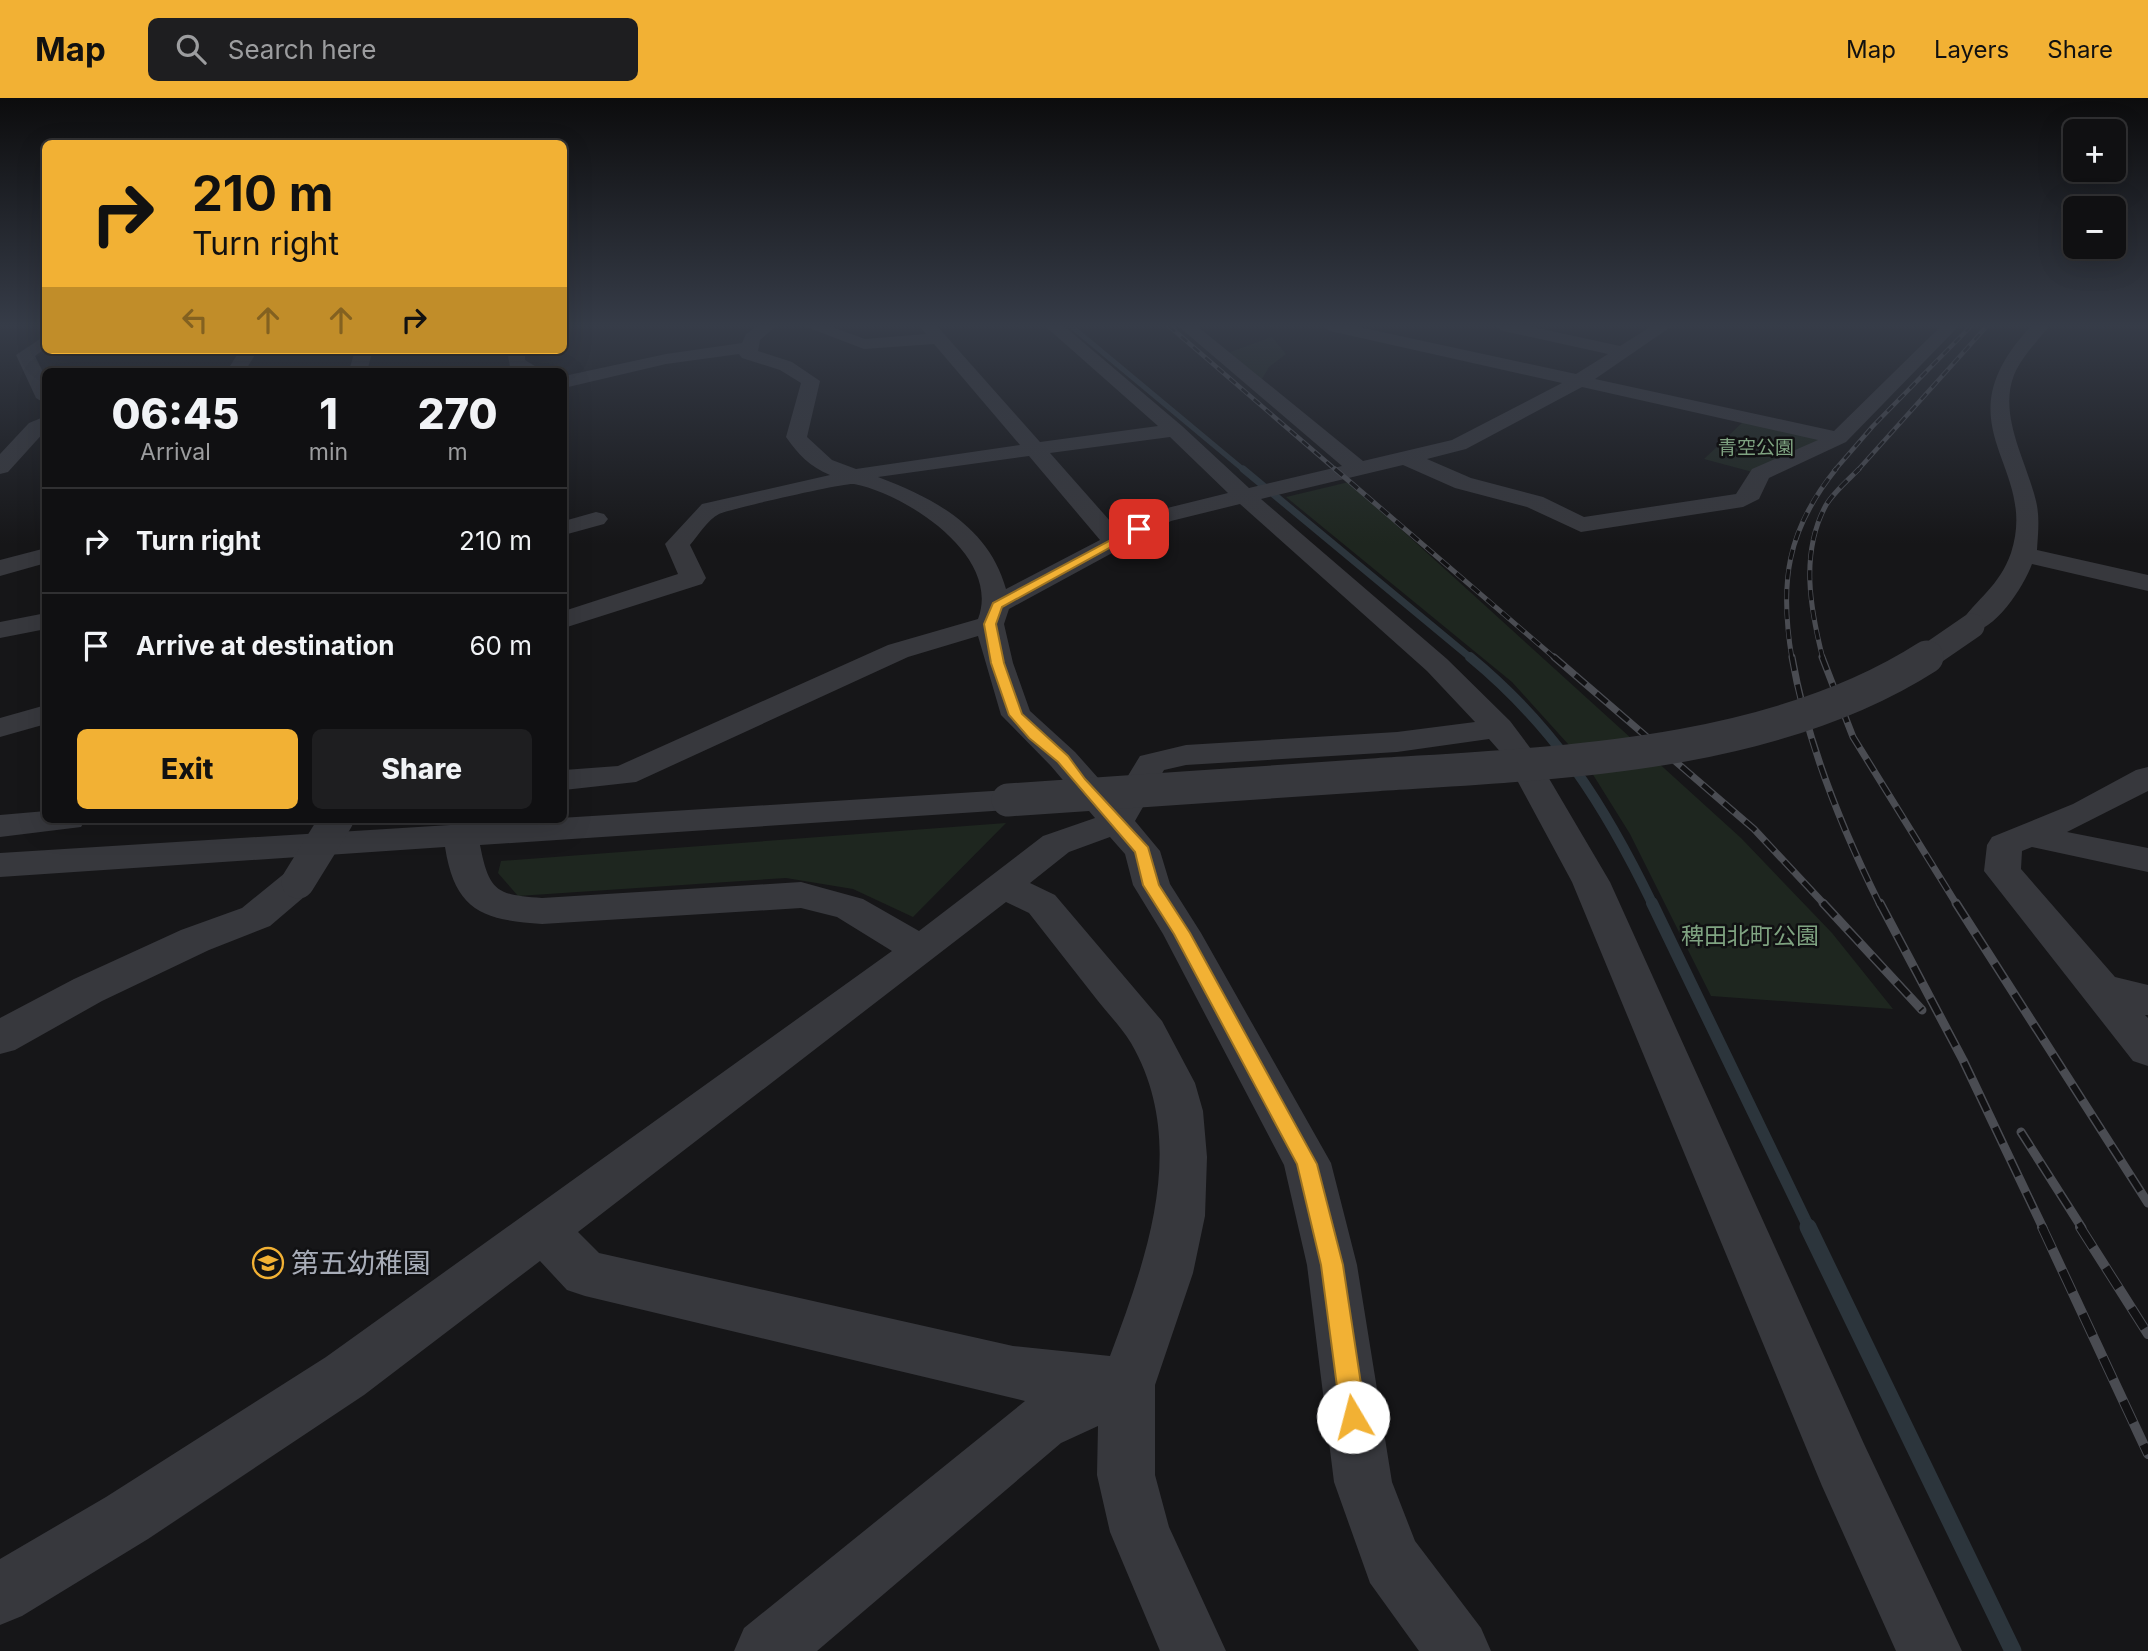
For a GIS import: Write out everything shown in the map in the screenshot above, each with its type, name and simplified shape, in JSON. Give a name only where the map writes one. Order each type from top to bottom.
[{"type":"street","points":[[806,398],[796,437],[806,450],[824,465],[907,496],[946,518],[977,553],[990,578],[998,663],[1016,715],[1034,735],[1063,759],[1142,850],[1152,885],[1182,933],[1307,1164],[1332,1265],[1363,1482],[1392,1561],[1458,1651]]},
{"type":"street","points":[[992,398],[1115,542]]},
{"type":"street","points":[[1138,398],[1175,430],[1261,494],[1437,665],[1499,728],[1553,810],[1591,882],[1843,1465],[1929,1651]]},
{"type":"street","points":[[1274,398],[1360,470]]},
{"type":"street","points":[[567,780],[624,775],[898,651],[993,615],[1163,516],[1408,459],[1469,440],[1546,398]]},
{"type":"street","points":[[1654,398],[1839,438]]},
{"type":"street","points":[[1408,459],[1463,483],[1535,502],[1581,525],[1743,500],[1751,494],[1760,474],[1839,438],[1879,398]]},
{"type":"street","points":[[0,865],[461,838],[1466,769],[1576,759],[1672,746],[1756,727],[1821,707],[1905,670],[1972,626],[2014,579],[2029,533],[2025,498],[2009,449],[2001,412],[2001,398]]},
{"type":"street","points":[[3,460],[42,424]]},
{"type":"street","points":[[567,619],[694,578],[677,544],[710,509],[881,470],[1175,430]]},
{"type":"street","points":[[567,527],[596,519]]},
{"type":"street","points":[[0,544],[23,561]]},
{"type":"street","points":[[2023,554],[2148,583]]},
{"type":"street","points":[[0,630],[42,622]]},
{"type":"street","points":[[0,728],[42,715]]},
{"type":"street","points":[[0,1594],[128,1518],[345,1376],[919,951],[1056,844],[1117,822],[1152,764],[1186,755],[1397,742],[1499,728]]},
{"type":"street","points":[[2148,777],[2085,811],[2005,845],[2002,871],[2102,989],[2148,1049]]},
{"type":"street","points":[[0,826],[42,822]]},
{"type":"street","points":[[0,1038],[88,990],[195,940],[256,917],[298,882],[335,823]]},
{"type":"street","points":[[2029,835],[2148,860]]},
{"type":"street","points":[[461,838],[469,882],[476,894],[489,902],[514,910],[542,911],[801,895],[830,899],[858,909],[919,951]]},
{"type":"street","points":[[1003,885],[1042,904],[1147,1032],[1173,1083],[1180,1111],[1180,1216],[1167,1273],[1127,1385],[1126,1475],[1140,1532],[1193,1651]]},
{"type":"street","points":[[2102,989],[2148,1000]]},
{"type":"street","points":[[542,1230],[585,1273],[1013,1373],[1127,1385]]},
{"type":"street","points":[[767,1651],[1041,1423],[1127,1385]]},
{"type":"green space","name":"青空公園","points":[[1746,419],[1839,438],[1760,474],[1704,459]]},
{"type":"green space","name":"稗田北町公園","points":[[1349,482],[1741,838],[1832,933],[1893,1009],[1711,996],[1630,834],[1587,765],[1512,682],[1286,497]]},
{"type":"green space","points":[[1006,823],[913,917],[853,889],[786,878],[518,896],[498,873],[501,861]]},
{"type":"waterway","points":[[1158,398],[1245,471]]},
{"type":"waterway","points":[[1243,469],[1472,659]]},
{"type":"waterway","points":[[1470,657],[1528,712],[1576,771],[1616,834],[1652,903]]},
{"type":"waterway","points":[[1652,903],[1809,1228]]},
{"type":"waterway","points":[[1808,1227],[2013,1651]]},
{"type":"railway","points":[[1253,398],[1337,471]]},
{"type":"railway","points":[[1834,471],[1900,398]]},
{"type":"railway","points":[[1857,471],[1922,398]]},
{"type":"railway","points":[[1335,469],[1556,659]]},
{"type":"railway","points":[[1792,659],[1786,605],[1791,558],[1807,514],[1836,469]]},
{"type":"railway","points":[[1823,659],[1811,601],[1810,561],[1813,542],[1826,505],[1857,471]]},
{"type":"railway","points":[[1554,657],[1754,829],[1825,905]]},
{"type":"railway","points":[[1792,657],[1816,753],[1852,845],[1880,905]]},
{"type":"railway","points":[[1822,657],[1853,737],[1957,905]]},
{"type":"railway","points":[[1823,903],[1922,1010]]},
{"type":"railway","points":[[1880,903],[1963,1060],[2043,1228]]},
{"type":"railway","points":[[1956,903],[2148,1203]]},
{"type":"railway","points":[[2021,1132],[2082,1228]]},
{"type":"railway","points":[[2042,1227],[2148,1454]]},
{"type":"railway","points":[[2080,1227],[2148,1334]]},
{"type":"place","name":"第五幼稚園","points":[[268,1263]]},
{"type":"route","points":[[1139,529],[997,605],[990,624],[998,663],[1016,715],[1034,735],[1063,759],[1080,782],[1142,850],[1152,885],[1182,933],[1307,1164],[1332,1265],[1353,1417]]}]
